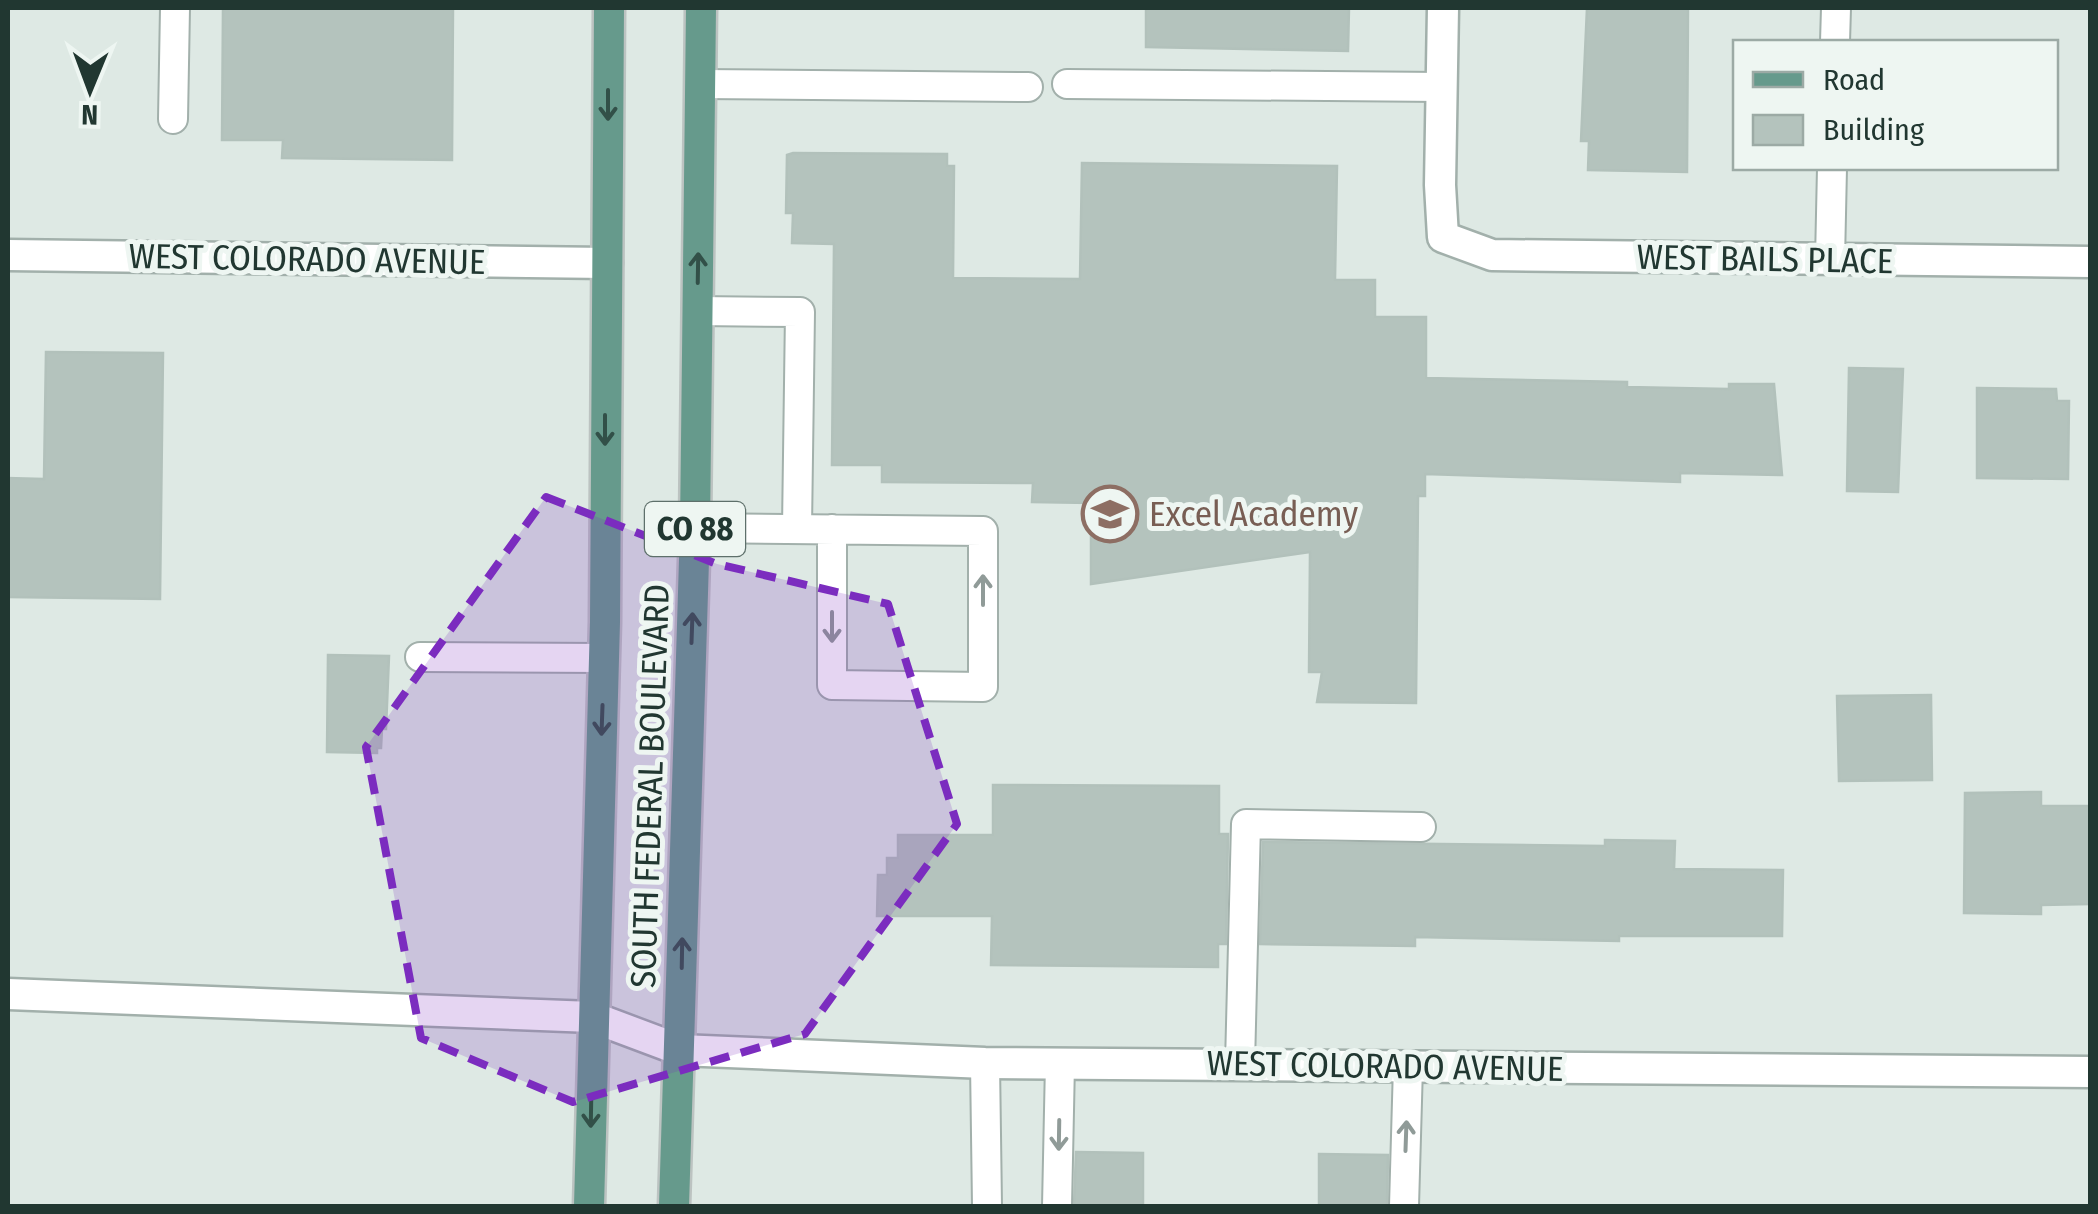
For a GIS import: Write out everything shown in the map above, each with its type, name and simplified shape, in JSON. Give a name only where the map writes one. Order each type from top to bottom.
[{"type":"main road","name":"SOUTH FEDERAL BOULEVARD","points":[[589,1206],[604,658],[609,8]]},
{"type":"main road","name":"SOUTH FEDERAL BOULEVARD","points":[[674,1206],[695,528],[700,8]]},
{"type":"street","points":[[1442,88],[1443,8]]},
{"type":"street","name":"WEST BAILS PLACE","points":[[1442,88],[1443,237],[1492,256],[2090,262]]},
{"type":"street","name":"WEST COLORADO AVENUE","points":[[8,255],[607,263]]},
{"type":"street","name":"WEST COLORADO AVENUE","points":[[8,994],[592,1017],[680,1050],[985,1062],[2090,1072]]},
{"type":"lane","points":[[173,119],[175,8]]},
{"type":"lane","points":[[1835,40],[1836,8]]},
{"type":"lane","points":[[700,84],[1028,87]]},
{"type":"lane","points":[[1068,84],[1442,88]]},
{"type":"lane","points":[[1830,260],[1832,170]]},
{"type":"lane","points":[[697,312],[800,312],[798,528]]},
{"type":"lane","points":[[695,528],[798,528],[983,531],[982,687],[832,685],[832,529]]},
{"type":"lane","points":[[420,658],[604,658]]},
{"type":"lane","points":[[1240,1064],[1246,824],[1422,827]]},
{"type":"lane","points":[[985,1062],[986,1206]]},
{"type":"lane","points":[[1057,1206],[1060,1063]]},
{"type":"lane","points":[[1404,1206],[1408,1066]]},
{"type":"highlighted area","points":[[546,497],[717,564],[888,604],[957,824],[805,1034],[573,1102],[421,1038],[366,747]]},
{"type":"building","points":[[223,8],[453,8],[452,160],[282,158],[283,140],[222,140]]},
{"type":"building","points":[[1146,8],[1349,8],[1348,51],[1146,47]]},
{"type":"building","points":[[1587,8],[1688,8],[1687,172],[1588,170],[1589,141],[1581,141]]},
{"type":"building","points":[[947,154],[947,166],[954,166],[953,278],[1080,279],[1082,163],[1337,166],[1335,280],[1375,280],[1375,317],[1426,317],[1426,378],[1627,382],[1627,387],[1729,389],[1729,384],[1774,384],[1782,475],[1680,473],[1680,482],[1425,474],[1425,496],[1418,496],[1416,703],[1317,702],[1322,672],[1309,672],[1310,552],[1091,584],[1091,503],[1032,502],[1033,483],[882,482],[882,465],[832,465],[834,244],[792,243],[793,213],[786,213],[787,155]]},
{"type":"building","points":[[46,352],[163,353],[160,599],[8,597],[8,478],[44,479]]},
{"type":"building","points":[[1849,368],[1903,369],[1898,492],[1847,491]]},
{"type":"building","points":[[1977,388],[2056,389],[2057,401],[2069,401],[2068,479],[1977,478]]},
{"type":"building","points":[[328,655],[389,656],[386,729],[382,729],[377,753],[327,752]]},
{"type":"building","points":[[1931,695],[1932,780],[1839,781],[1837,696]]},
{"type":"building","points":[[993,785],[1219,786],[1219,834],[1228,834],[1226,944],[1218,944],[1218,967],[991,965],[992,916],[877,916],[878,875],[887,875],[887,858],[898,858],[898,835],[993,835]]},
{"type":"building","points":[[2041,792],[2041,806],[2090,806],[2090,904],[2041,905],[2041,914],[1964,913],[1965,793]]},
{"type":"building","points":[[1605,840],[1675,841],[1674,869],[1783,870],[1782,936],[1619,936],[1619,941],[1415,937],[1415,946],[1260,944],[1263,842],[1605,846]]},
{"type":"building","points":[[1076,1152],[1143,1153],[1143,1206],[1074,1206]]},
{"type":"building","points":[[1319,1154],[1388,1155],[1387,1206],[1319,1206]]},
{"type":"place","name":"Excel Academy","points":[[1110,514]]}]
